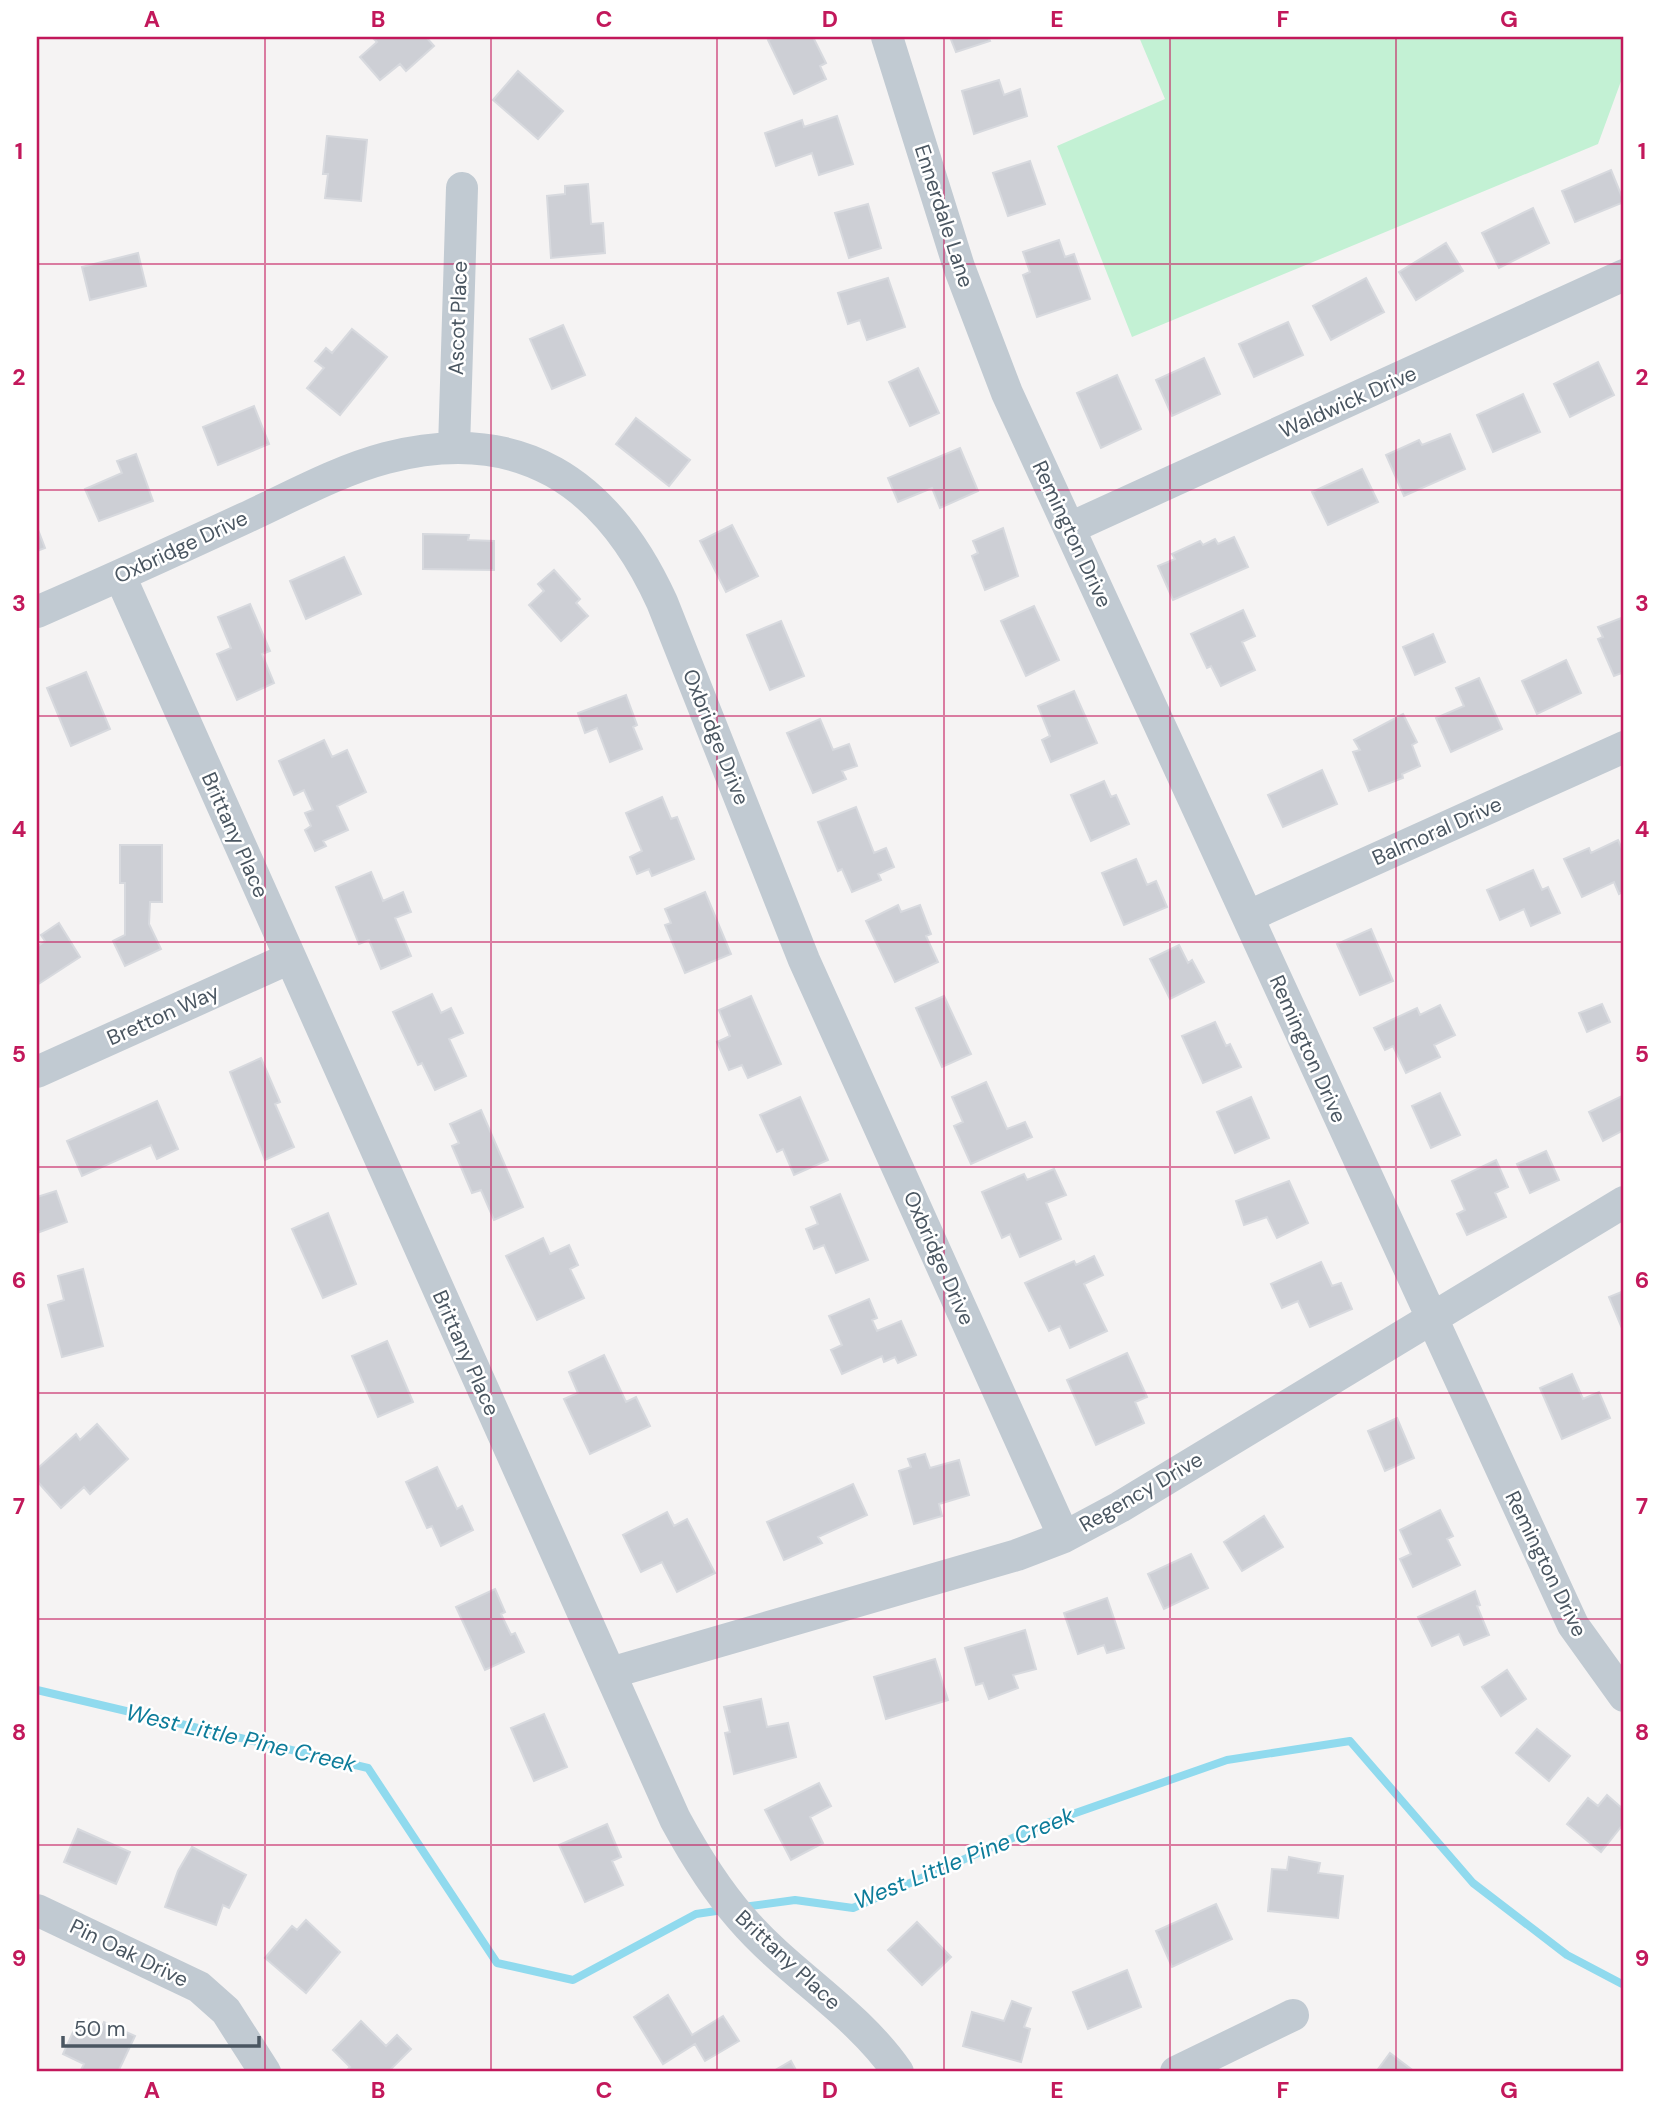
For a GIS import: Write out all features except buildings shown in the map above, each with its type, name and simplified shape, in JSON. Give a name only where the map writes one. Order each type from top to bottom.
[{"type":"street","name":"Ennerdale Lane","points":[[887,37],[959,267],[1007,393]]},
{"type":"street","name":"Ascot Place","points":[[454,448],[462,188]]},
{"type":"street","name":"Waldwick Drive","points":[[1070,528],[1624,275]]},
{"type":"street","name":"Remington Drive","points":[[1007,393],[1249,916],[1429,1318],[1573,1625],[1624,1696]]},
{"type":"street","name":"Oxbridge Drive","points":[[37,612],[366,464],[412,453],[454,448],[515,456],[564,478],[604,511],[621,530],[647,570],[804,960],[1064,1537]]},
{"type":"street","name":"Brittany Place","points":[[120,576],[676,1819],[732,1907],[857,2024],[898,2072]]},
{"type":"street","name":"Balmoral Drive","points":[[1249,916],[1624,747]]},
{"type":"street","name":"Bretton Way","points":[[37,1072],[290,958]]},
{"type":"street","name":"Regency Drive","points":[[610,1673],[961,1573],[1064,1537],[1120,1507],[1624,1202]]},
{"type":"street","name":"Pin Oak Drive","points":[[37,1910],[199,1987],[226,2011],[265,2072]]},
{"type":"street","points":[[1176,2072],[1293,2015]]},
{"type":"green space","points":[[1139,37],[1624,37],[1624,73],[1598,144],[1132,337],[1057,146],[1165,99]]},
{"type":"waterway","name":"West Little Pine Creek","points":[[37,1690],[368,1768],[497,1963],[573,1980],[696,1914],[723,1910]]},
{"type":"waterway","name":"West Little Pine Creek","points":[[743,1907],[795,1900],[853,1908],[1047,1823],[1227,1760],[1350,1741],[1473,1883],[1567,1955],[1624,1985]]}]
